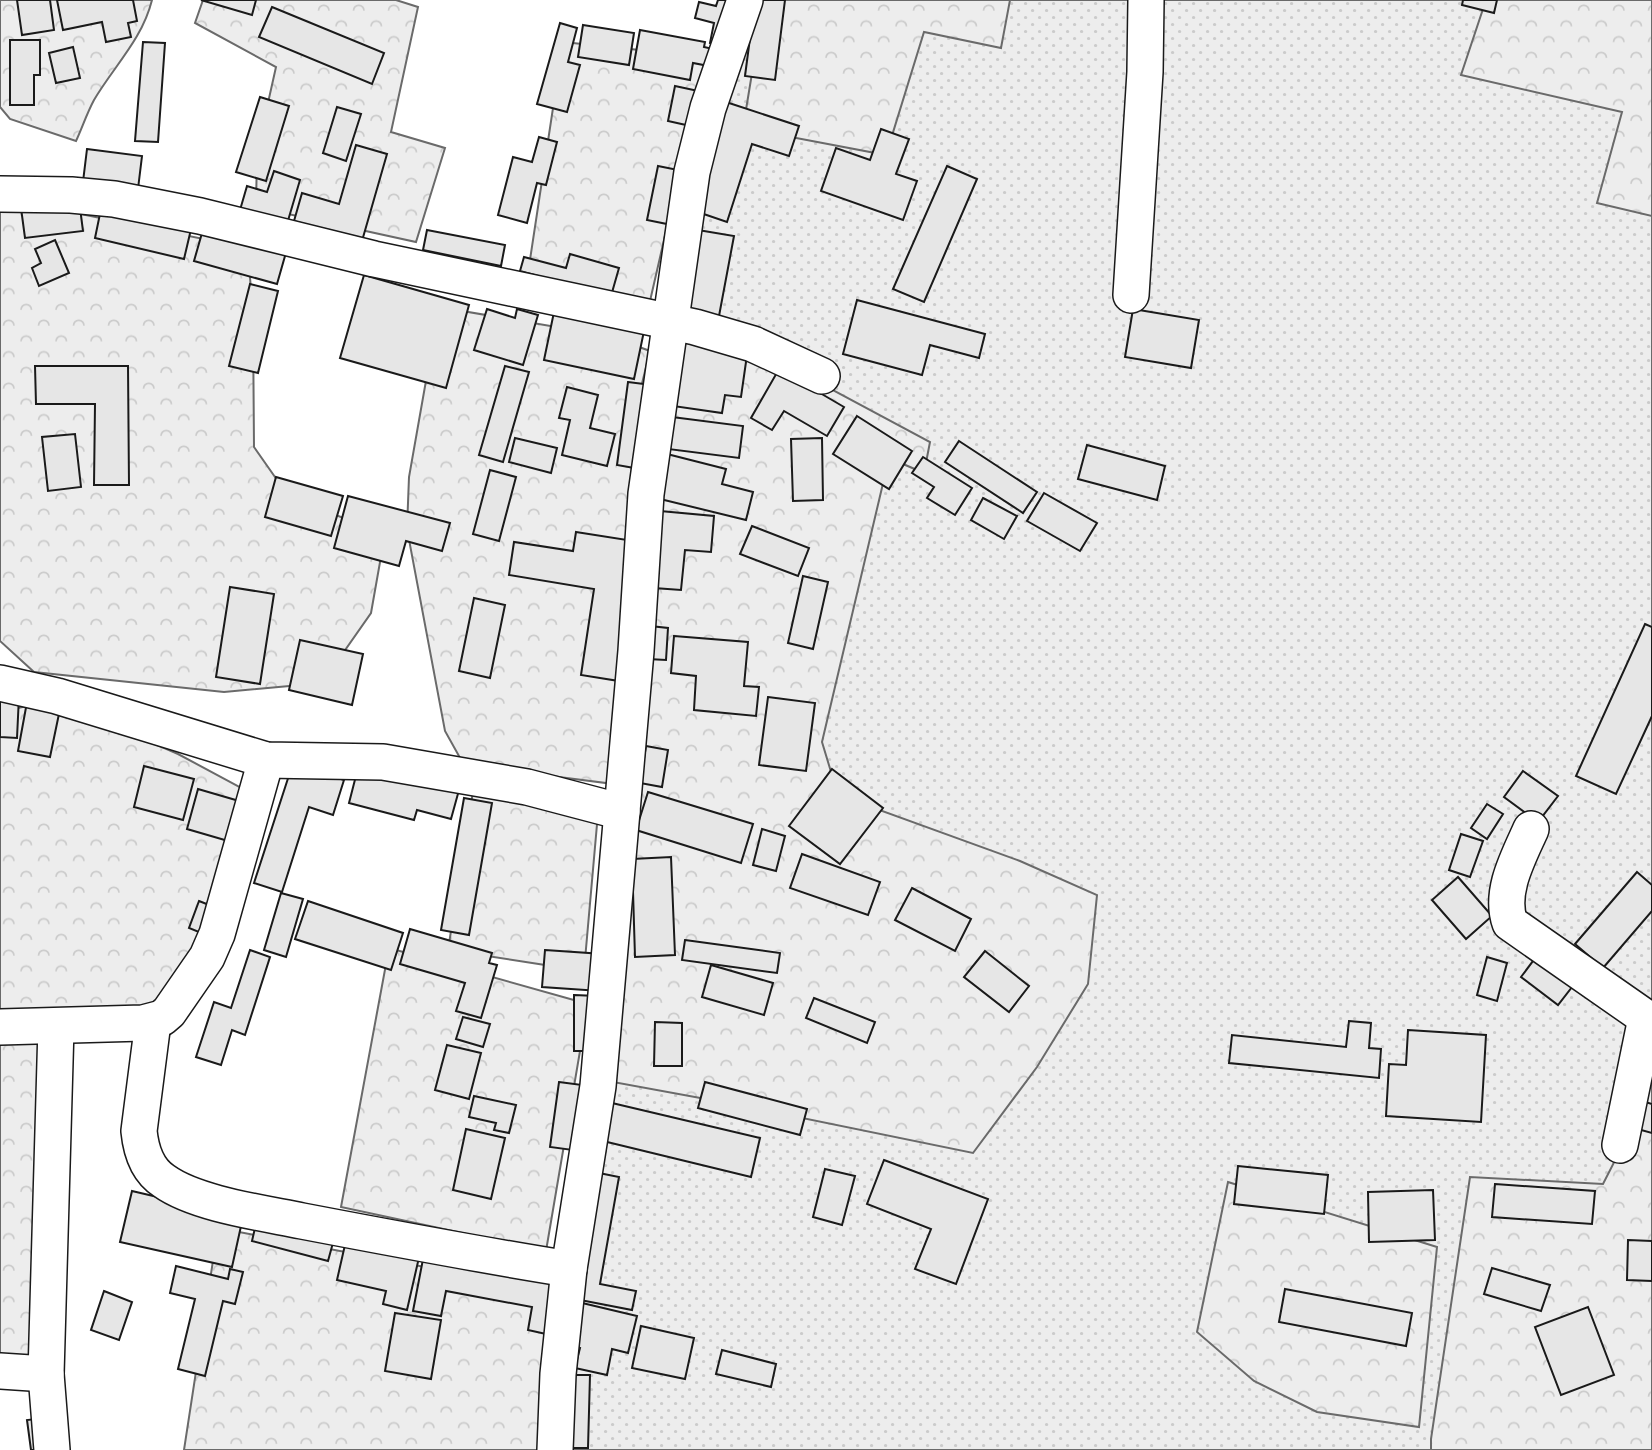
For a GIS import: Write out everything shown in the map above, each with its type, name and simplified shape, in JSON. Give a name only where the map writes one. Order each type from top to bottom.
[{"type":"street","points":[[555,1450],[558,1374],[569,1269],[598,1086],[636,651],[646,494],[700,137],[745,0]]},
{"type":"street","points":[[1131,295],[1145,72],[1146,0]]},
{"type":"street","points":[[0,194],[71,195],[200,216],[374,259],[695,327],[753,345],[822,376]]},
{"type":"street","points":[[0,683],[57,696],[266,760],[383,762],[527,787],[622,812]]},
{"type":"street","points":[[0,1027],[153,1022],[162,1018],[178,1001],[212,948],[266,760]]},
{"type":"street","points":[[1531,829],[1506,895],[1505,910],[1510,923],[1649,1020],[1620,1145]]},
{"type":"street","points":[[153,1022],[139,1131],[146,1160],[152,1171],[165,1182],[196,1196],[257,1212],[454,1251],[569,1269]]},
{"type":"street","points":[[52,1450],[46,1374],[56,1027]]},
{"type":"street","points":[[0,1371],[46,1374]]},
{"type":"green space","points":[[0,0],[152,0],[142,28],[94,100],[76,141],[10,119],[0,107]]},
{"type":"green space","points":[[203,0],[396,0],[418,7],[391,132],[445,148],[416,242],[256,207],[257,152],[276,67],[195,23]]},
{"type":"green space","points":[[748,0],[1652,0],[1652,1450],[557,1450],[662,314]]},
{"type":"green space","points":[[764,0],[1010,0],[1001,48],[924,32],[886,155],[743,128]]},
{"type":"green space","points":[[1486,0],[1652,0],[1652,216],[1597,203],[1622,112],[1461,75]]},
{"type":"green space","points":[[563,42],[706,57],[650,301],[528,273]]},
{"type":"green space","points":[[7,199],[248,248],[253,320],[254,447],[289,497],[385,534],[371,613],[322,683],[224,692],[34,672],[0,641],[0,200]]},
{"type":"green space","points":[[439,307],[609,336],[650,351],[638,400],[620,601],[614,784],[464,765],[445,731],[407,529],[409,477]]},
{"type":"green space","points":[[662,314],[747,344],[930,442],[924,473],[889,458],[822,742],[838,795],[1020,861],[1097,895],[1088,984],[1037,1067],[973,1153],[602,1080]]},
{"type":"green space","points":[[54,700],[178,754],[262,799],[213,950],[157,1007],[50,1019],[46,1372],[0,1369],[0,712]]},
{"type":"green space","points":[[474,785],[598,813],[584,971],[448,950]]},
{"type":"green space","points":[[389,948],[588,1004],[546,1251],[341,1207]]},
{"type":"green space","points":[[1652,1016],[1652,1450],[1431,1450],[1470,1177],[1603,1184],[1627,1137]]},
{"type":"green space","points":[[1228,1182],[1437,1247],[1419,1427],[1317,1412],[1254,1381],[1197,1332]]},
{"type":"green space","points":[[218,1228],[552,1291],[542,1450],[184,1450]]},
{"type":"building","points":[[17,0],[50,0],[54,30],[22,35]]},
{"type":"building","points":[[57,0],[133,0],[137,21],[128,23],[131,37],[106,42],[102,22],[63,30]]},
{"type":"building","points":[[201,0],[256,0],[252,15]]},
{"type":"building","points":[[718,0],[737,0],[727,47],[710,43],[714,23],[695,18],[699,2],[716,6]]},
{"type":"building","points":[[755,0],[785,0],[775,80],[745,76]]},
{"type":"building","points":[[1463,0],[1497,0],[1494,13],[1462,5]]},
{"type":"building","points":[[272,7],[384,53],[372,84],[259,37]]},
{"type":"building","points":[[560,23],[577,28],[568,62],[580,65],[567,112],[537,104]]},
{"type":"building","points":[[583,25],[634,33],[629,65],[578,57]]},
{"type":"building","points":[[640,30],[705,42],[704,47],[722,51],[719,68],[693,63],[690,80],[633,69]]},
{"type":"building","points":[[10,40],[40,40],[40,75],[34,75],[34,105],[10,105]]},
{"type":"building","points":[[143,42],[165,43],[158,142],[135,141]]},
{"type":"building","points":[[73,47],[80,78],[56,83],[49,53]]},
{"type":"building","points":[[675,86],[703,92],[695,127],[668,121]]},
{"type":"building","points":[[260,97],[289,106],[266,181],[236,172]]},
{"type":"building","points":[[726,102],[799,126],[789,156],[752,144],[727,222],[692,210]]},
{"type":"building","points":[[337,107],[361,114],[346,161],[323,153]]},
{"type":"building","points":[[881,129],[909,139],[896,174],[917,181],[903,220],[821,191],[836,148],[870,160]]},
{"type":"building","points":[[539,137],[557,142],[546,185],[537,183],[527,223],[498,215],[513,157],[532,162]]},
{"type":"building","points":[[356,145],[387,154],[362,241],[294,221],[302,193],[339,204]]},
{"type":"building","points":[[87,149],[142,156],[137,197],[82,190]]},
{"type":"building","points":[[658,166],[683,171],[672,225],[647,220]]},
{"type":"building","points":[[947,166],[977,179],[924,302],[893,289]]},
{"type":"building","points":[[274,171],[300,180],[287,224],[240,210],[247,186],[267,192]]},
{"type":"building","points":[[79,200],[83,231],[25,238],[21,208]]},
{"type":"building","points":[[102,204],[192,225],[184,259],[95,238]]},
{"type":"building","points":[[204,226],[287,249],[277,284],[194,261]]},
{"type":"building","points":[[427,230],[505,245],[501,266],[423,250]]},
{"type":"building","points":[[698,230],[734,236],[719,316],[683,309]]},
{"type":"building","points":[[55,240],[69,273],[39,286],[32,268],[41,263],[35,249]]},
{"type":"building","points":[[570,254],[619,268],[611,296],[520,271],[524,257],[566,268]]},
{"type":"building","points":[[364,275],[469,305],[446,388],[340,358]]},
{"type":"building","points":[[250,284],[278,291],[258,373],[229,366]]},
{"type":"building","points":[[857,300],[985,334],[979,358],[930,345],[922,375],[843,354]]},
{"type":"building","points":[[487,309],[515,318],[517,309],[538,315],[523,365],[474,350]]},
{"type":"building","points":[[1133,309],[1199,320],[1191,368],[1125,357]]},
{"type":"building","points":[[554,312],[644,331],[634,379],[544,360]]},
{"type":"building","points":[[683,338],[748,348],[741,397],[725,395],[722,413],[673,406]]},
{"type":"building","points":[[35,366],[128,366],[129,485],[94,485],[95,404],[36,404]]},
{"type":"building","points":[[505,366],[529,372],[503,462],[479,455]]},
{"type":"building","points":[[779,369],[844,407],[827,436],[784,411],[772,430],[751,418]]},
{"type":"building","points":[[628,382],[652,385],[640,469],[617,465]]},
{"type":"building","points":[[567,387],[598,395],[590,428],[615,434],[607,466],[562,455],[570,420],[559,418]]},
{"type":"building","points":[[857,416],[912,451],[889,489],[833,454]]},
{"type":"building","points":[[672,417],[743,426],[739,458],[668,449]]},
{"type":"building","points":[[75,434],[81,487],[48,491],[42,437]]},
{"type":"building","points":[[515,438],[557,448],[551,473],[509,462]]},
{"type":"building","points":[[822,438],[823,500],[793,501],[791,439]]},
{"type":"building","points":[[959,441],[1037,492],[1023,513],[945,462]]},
{"type":"building","points":[[1087,445],[1165,466],[1157,500],[1078,479]]},
{"type":"building","points":[[667,454],[726,469],[722,484],[753,492],[746,520],[656,498]]},
{"type":"building","points":[[923,457],[972,488],[955,515],[927,498],[934,487],[912,473]]},
{"type":"building","points":[[490,470],[516,477],[499,541],[473,534]]},
{"type":"building","points":[[276,477],[343,496],[331,536],[265,517]]},
{"type":"building","points":[[1044,493],[1097,523],[1080,551],[1027,521]]},
{"type":"building","points":[[348,496],[450,523],[442,551],[406,541],[399,566],[334,548]]},
{"type":"building","points":[[983,498],[1017,516],[1004,539],[971,520]]},
{"type":"building","points":[[660,511],[714,516],[711,552],[685,550],[681,590],[654,588]]},
{"type":"building","points":[[752,526],[809,548],[798,576],[740,554]]},
{"type":"building","points":[[576,532],[640,542],[619,681],[581,675],[594,589],[509,575],[514,542],[573,551]]},
{"type":"building","points":[[803,576],[828,582],[813,649],[788,643]]},
{"type":"building","points":[[230,587],[274,594],[260,684],[216,677]]},
{"type":"building","points":[[474,598],[505,605],[490,678],[459,671]]},
{"type":"building","points":[[1645,624],[1652,627],[1652,716],[1616,794],[1576,776]]},
{"type":"building","points":[[650,626],[668,628],[666,660],[648,659]]},
{"type":"building","points":[[674,636],[748,642],[744,686],[759,687],[756,716],[694,710],[696,676],[671,673]]},
{"type":"building","points":[[300,640],[363,654],[352,705],[289,690]]},
{"type":"building","points":[[0,695],[19,696],[17,738],[0,737]]},
{"type":"building","points":[[768,697],[815,703],[806,771],[759,765]]},
{"type":"building","points":[[27,702],[60,709],[50,757],[18,751]]},
{"type":"building","points":[[646,746],[668,750],[662,787],[640,783]]},
{"type":"building","points":[[293,763],[344,780],[333,815],[309,807],[282,892],[254,883]]},
{"type":"building","points":[[359,764],[459,790],[451,819],[417,810],[414,820],[349,803]]},
{"type":"building","points":[[144,766],[194,779],[183,820],[134,807]]},
{"type":"building","points":[[832,769],[883,808],[840,864],[789,826]]},
{"type":"building","points":[[1523,771],[1558,796],[1538,822],[1504,797]]},
{"type":"building","points":[[198,789],[246,803],[235,843],[187,829]]},
{"type":"building","points":[[648,792],[753,824],[741,863],[636,830]]},
{"type":"building","points":[[464,798],[492,803],[469,935],[441,930]]},
{"type":"building","points":[[1487,804],[1503,814],[1487,839],[1471,828]]},
{"type":"building","points":[[762,829],[785,836],[776,871],[753,865]]},
{"type":"building","points":[[1461,834],[1483,841],[1470,877],[1449,870]]},
{"type":"building","points":[[802,854],[880,882],[868,915],[790,888]]},
{"type":"building","points":[[671,857],[675,955],[635,957],[632,859]]},
{"type":"building","points":[[1637,872],[1652,885],[1652,911],[1603,968],[1575,944]]},
{"type":"building","points":[[1458,877],[1492,916],[1466,939],[1432,900]]},
{"type":"building","points":[[912,888],[971,919],[955,951],[895,920]]},
{"type":"building","points":[[281,893],[303,899],[286,957],[264,950]]},
{"type":"building","points":[[199,901],[222,910],[211,937],[189,928]]},
{"type":"building","points":[[308,901],[403,933],[391,970],[295,939]]},
{"type":"building","points":[[410,929],[492,953],[489,963],[497,965],[481,1018],[456,1011],[465,983],[400,964]]},
{"type":"building","points":[[685,940],[780,953],[777,973],[682,960]]},
{"type":"building","points":[[1542,949],[1579,978],[1558,1005],[1521,977]]},
{"type":"building","points":[[250,950],[270,957],[245,1035],[232,1030],[221,1065],[196,1057],[214,1002],[231,1008]]},
{"type":"building","points":[[545,950],[603,954],[600,991],[542,987]]},
{"type":"building","points":[[985,951],[1029,986],[1009,1012],[964,977]]},
{"type":"building","points":[[1487,957],[1507,963],[1497,1001],[1477,995]]},
{"type":"building","points":[[711,965],[773,983],[764,1015],[702,997]]},
{"type":"building","points":[[574,995],[597,996],[597,1051],[574,1051]]},
{"type":"building","points":[[814,998],[875,1022],[867,1043],[806,1018]]},
{"type":"building","points":[[463,1017],[490,1024],[483,1047],[456,1039]]},
{"type":"building","points":[[1349,1021],[1371,1023],[1369,1048],[1381,1049],[1379,1078],[1229,1063],[1232,1035],[1346,1047]]},
{"type":"building","points":[[655,1022],[682,1023],[682,1066],[654,1066]]},
{"type":"building","points":[[1408,1030],[1486,1035],[1481,1122],[1386,1116],[1389,1064],[1406,1065]]},
{"type":"building","points":[[447,1045],[481,1053],[469,1099],[435,1090]]},
{"type":"building","points":[[559,1082],[590,1086],[580,1151],[550,1147]]},
{"type":"building","points":[[705,1082],[807,1109],[800,1135],[698,1108]]},
{"type":"building","points":[[474,1096],[516,1105],[509,1133],[494,1130],[496,1123],[469,1117]]},
{"type":"building","points":[[1642,1101],[1652,1104],[1652,1133],[1634,1128]]},
{"type":"building","points":[[612,1103],[760,1138],[751,1177],[603,1141]]},
{"type":"building","points":[[466,1129],[505,1138],[491,1199],[453,1190]]},
{"type":"building","points":[[884,1160],[988,1199],[956,1284],[915,1269],[931,1229],[867,1204]]},
{"type":"building","points":[[1238,1166],[1328,1175],[1324,1214],[1234,1204]]},
{"type":"building","points":[[825,1169],[855,1176],[842,1225],[813,1217]]},
{"type":"building","points":[[599,1173],[619,1177],[600,1284],[636,1291],[632,1310],[575,1299]]},
{"type":"building","points":[[1495,1184],[1595,1191],[1592,1224],[1492,1217]]},
{"type":"building","points":[[1433,1190],[1435,1240],[1369,1242],[1368,1192]]},
{"type":"building","points":[[132,1191],[243,1217],[232,1267],[120,1242]]},
{"type":"building","points":[[257,1219],[334,1239],[328,1261],[252,1241]]},
{"type":"building","points":[[347,1236],[420,1253],[407,1310],[383,1304],[386,1291],[337,1280]]},
{"type":"building","points":[[1628,1240],[1652,1241],[1652,1281],[1627,1280]]},
{"type":"building","points":[[424,1254],[566,1280],[555,1336],[528,1330],[532,1307],[446,1291],[441,1316],[413,1311]]},
{"type":"building","points":[[176,1266],[228,1279],[230,1269],[243,1272],[235,1304],[223,1301],[205,1376],[178,1369],[195,1299],[170,1293]]},
{"type":"building","points":[[1492,1268],[1550,1285],[1541,1311],[1484,1294]]},
{"type":"building","points":[[1285,1289],[1412,1313],[1406,1346],[1279,1322]]},
{"type":"building","points":[[104,1291],[132,1302],[119,1340],[91,1330]]},
{"type":"building","points":[[578,1302],[637,1316],[628,1353],[612,1349],[607,1375],[575,1368],[580,1348],[568,1345]]},
{"type":"building","points":[[1588,1307],[1614,1375],[1561,1395],[1535,1327]]},
{"type":"building","points":[[395,1313],[441,1320],[431,1379],[385,1371]]},
{"type":"building","points":[[641,1326],[694,1338],[685,1379],[632,1368]]},
{"type":"building","points":[[722,1350],[776,1364],[771,1387],[716,1374]]},
{"type":"building","points":[[564,1375],[590,1375],[588,1448],[563,1448]]},
{"type":"building","points":[[44,1418],[48,1450],[31,1450],[27,1420]]}]
